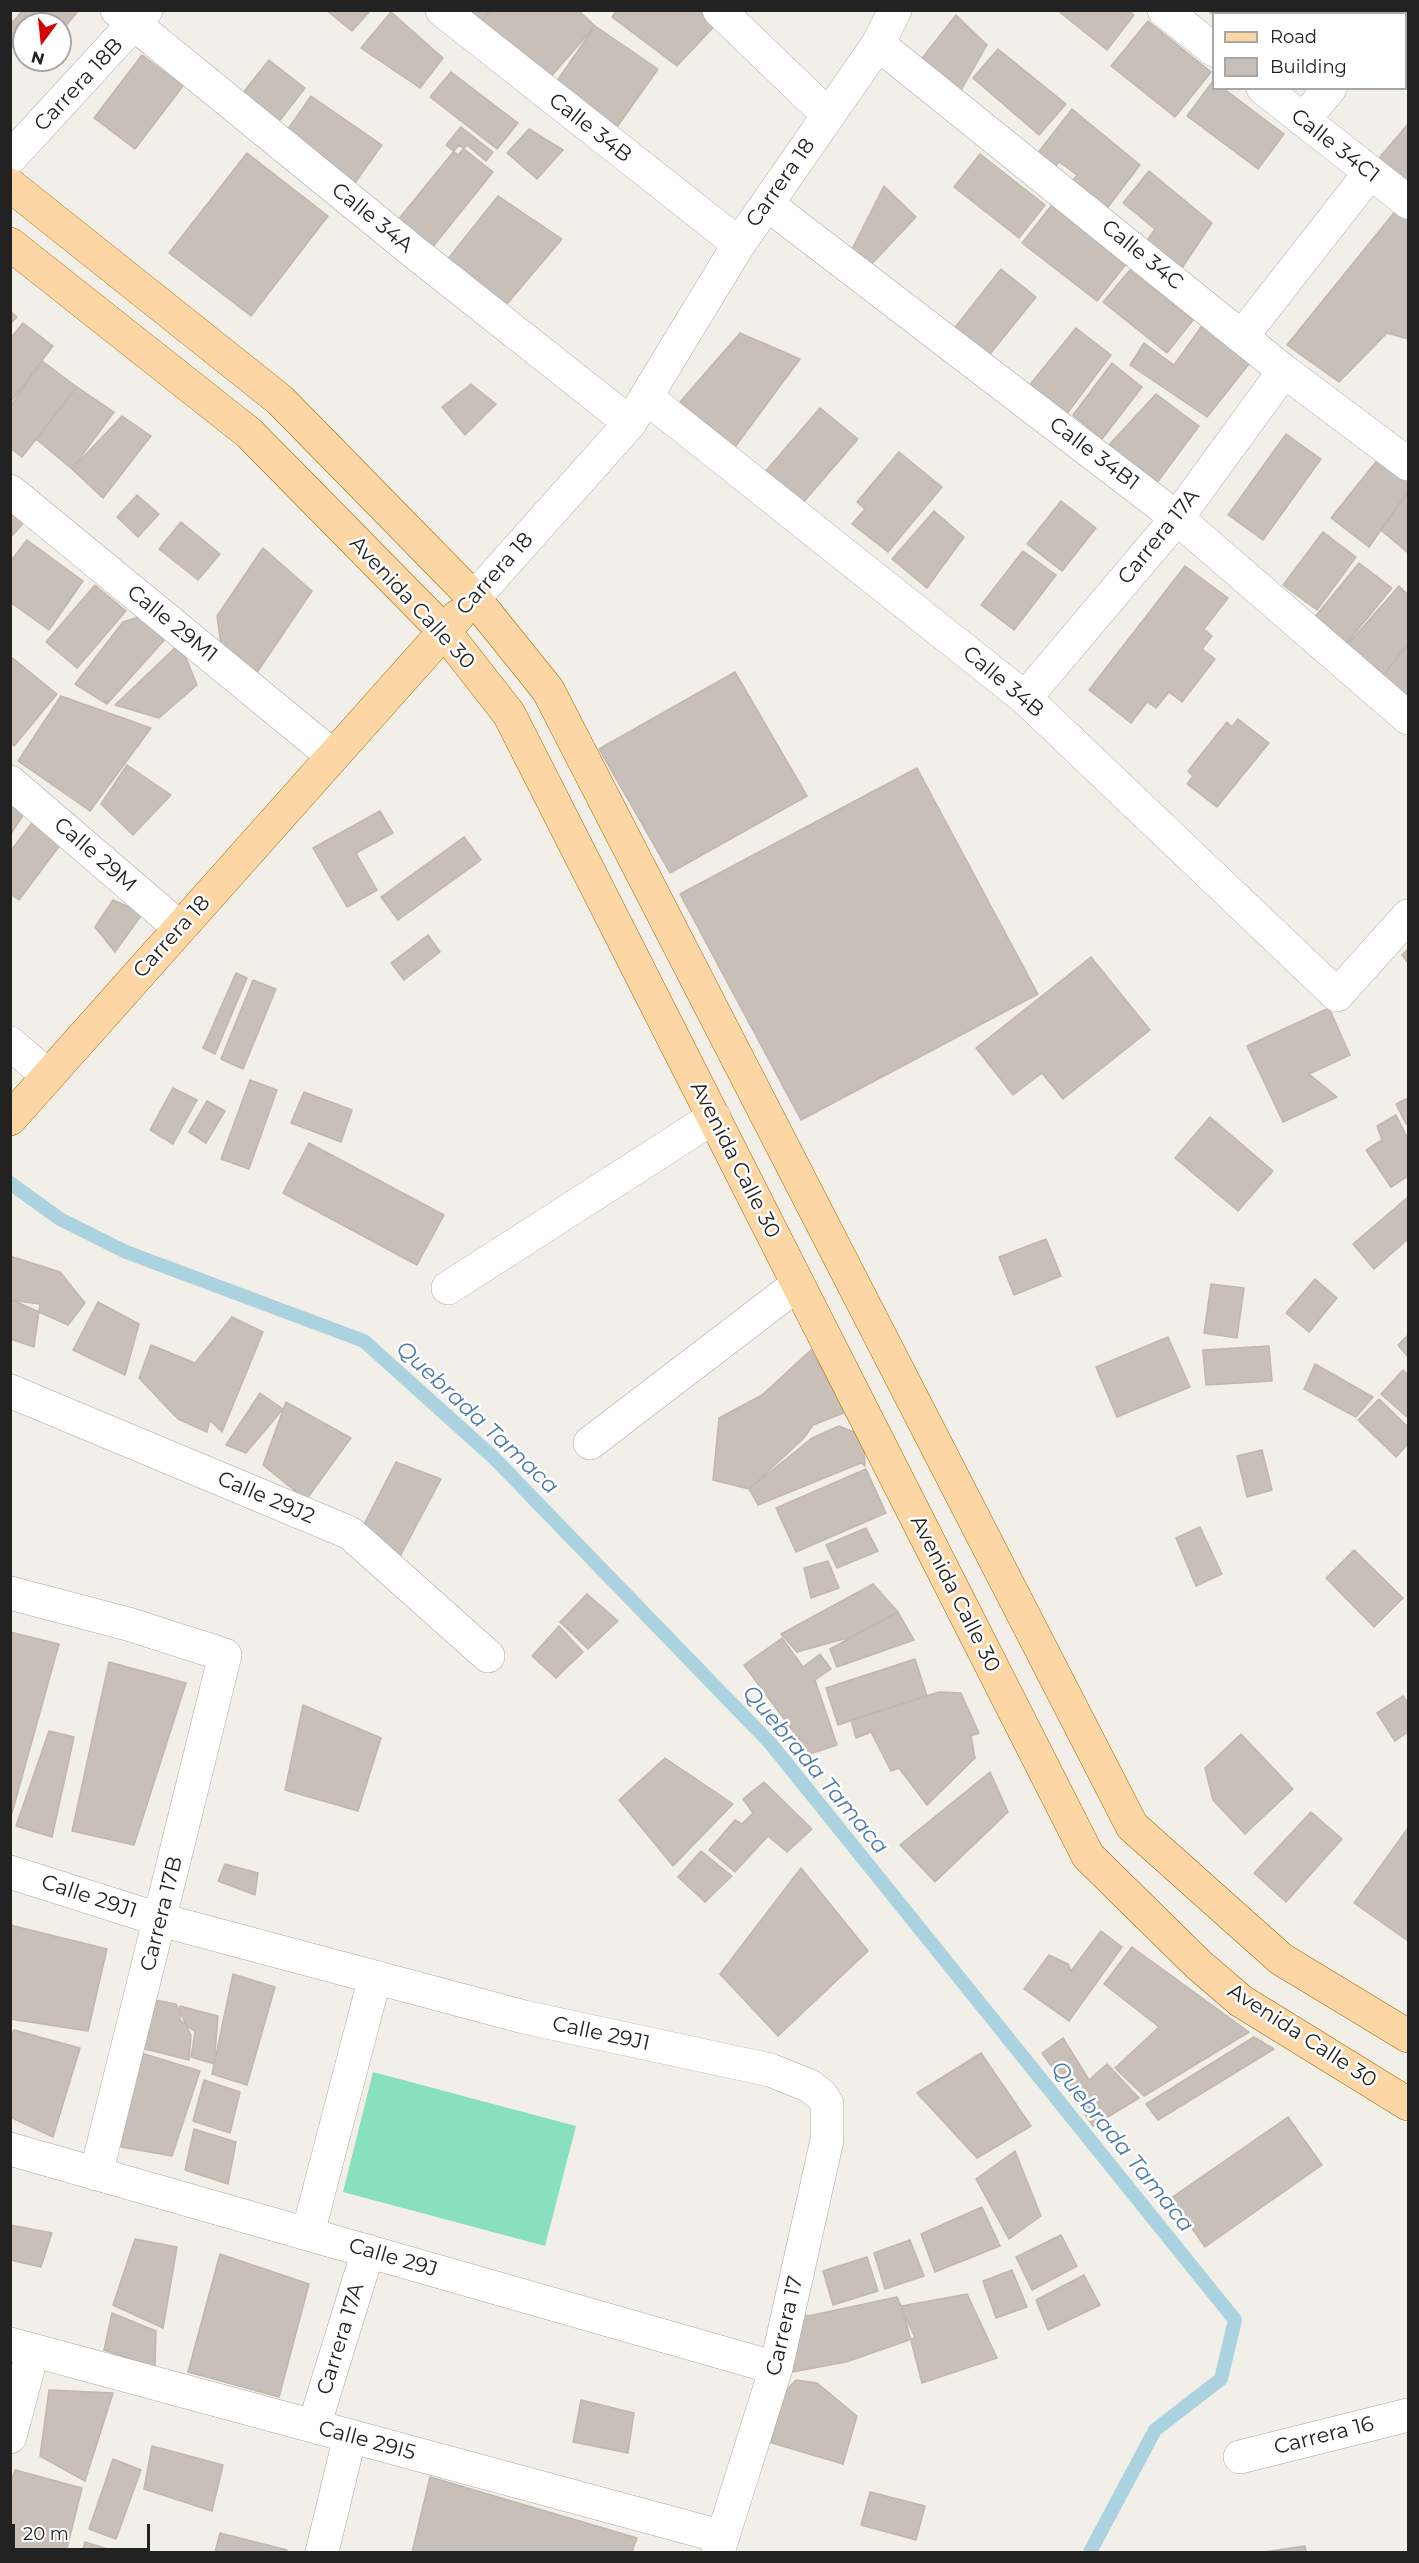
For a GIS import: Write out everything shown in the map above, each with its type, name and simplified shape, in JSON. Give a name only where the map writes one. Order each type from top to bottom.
[{"type":"main road","points":[[10,185],[279,400],[474,598],[548,690],[1132,1826],[1281,1959],[1408,2036]]},
{"type":"main road","name":"Avenida Calle 30","points":[[10,244],[249,433],[444,631],[510,714],[1088,1856],[1198,1965],[1240,2001],[1408,2104]]},
{"type":"main road","name":"Carrera 18","points":[[10,1119],[474,598]]},
{"type":"street","name":"Calle 34B","points":[[442,10],[739,244]]},
{"type":"street","points":[[719,10],[828,115]]},
{"type":"street","name":"Carrera 18","points":[[474,598],[638,410],[739,244],[878,44],[895,10]]},
{"type":"street","points":[[1164,10],[1212,48]]},
{"type":"street","name":"Carrera 18B","points":[[10,158],[133,15]]},
{"type":"street","name":"Calle 34A","points":[[133,15],[414,252],[638,410]]},
{"type":"street","name":"Calle 34C","points":[[878,44],[1243,335],[1284,371],[1408,464]]},
{"type":"street","name":"Calle 34C1","points":[[1266,90],[1369,174],[1408,202]]},
{"type":"street","points":[[1303,120],[1328,90]]},
{"type":"street","points":[[1243,335],[1369,174]]},
{"type":"street","name":"Calle 34B1","points":[[767,204],[1177,518],[1408,718]]},
{"type":"street","name":"Carrera 17A","points":[[1025,698],[1177,518],[1284,371]]},
{"type":"street","name":"Calle 34B","points":[[638,410],[1025,698],[1337,995],[1408,916]]},
{"type":"street","name":"Calle 29M1","points":[[10,492],[333,756]]},
{"type":"street","name":"Calle 29M","points":[[10,782],[180,928]]},
{"type":"street","points":[[10,1043],[48,1076]]},
{"type":"street","points":[[448,1288],[714,1117]]},
{"type":"street","points":[[590,1443],[798,1284]]},
{"type":"street","name":"Calle 29J2","points":[[10,1391],[350,1533],[488,1656]]},
{"type":"street","name":"Carrera 17B","points":[[10,1593],[128,1624],[225,1654],[161,1920],[96,2174]]},
{"type":"street","name":"Calle 29J1","points":[[10,1872],[161,1920],[524,2017],[770,2070],[810,2086],[822,2096]]},
{"type":"street","points":[[308,2233],[375,1977]]},
{"type":"street","name":"Carrera 17","points":[[720,2545],[776,2368],[827,2140],[827,2104],[822,2096]]},
{"type":"street","name":"Calle 29J","points":[[10,2149],[776,2368]]},
{"type":"street","name":"Carrera 17A","points":[[314,2426],[368,2251]]},
{"type":"street","points":[[10,2437],[22,2347]]},
{"type":"street","name":"Calle 29I5","points":[[22,2347],[350,2436],[720,2545]]},
{"type":"street","name":"Carrera 16","points":[[1240,2457],[1408,2415]]},
{"type":"street","points":[[322,2553],[350,2436]]},
{"type":"green space","points":[[373,2072],[576,2126],[545,2246],[343,2192]]},
{"type":"building","points":[[23,10],[79,10],[72,18],[72,12],[21,12]]},
{"type":"building","points":[[326,10],[371,10],[352,31]]},
{"type":"building","points":[[459,10],[490,10],[483,20],[469,18]]},
{"type":"building","points":[[491,10],[578,10],[595,26],[542,87],[475,28]]},
{"type":"building","points":[[617,10],[712,10],[722,18],[677,66],[612,17]]},
{"type":"building","points":[[1057,10],[1128,10],[1134,15],[1107,50]]},
{"type":"building","points":[[1207,10],[1266,10],[1265,12],[1212,12],[1212,14]]},
{"type":"building","points":[[391,12],[443,58],[420,88],[361,48]]},
{"type":"building","points":[[956,15],[987,45],[960,92],[919,62]]},
{"type":"building","points":[[1148,21],[1211,72],[1175,117],[1111,66]]},
{"type":"building","points":[[12,23],[12,47],[10,45]]},
{"type":"building","points":[[595,26],[658,69],[610,137],[548,94]]},
{"type":"building","points":[[998,49],[1066,104],[1039,135],[973,78]]},
{"type":"building","points":[[142,55],[183,86],[135,149],[94,118]]},
{"type":"building","points":[[269,60],[305,88],[274,128],[238,99]]},
{"type":"building","points":[[451,72],[518,123],[497,149],[430,97]]},
{"type":"building","points":[[1212,82],[1212,90],[1226,90],[1284,134],[1258,169],[1187,116]]},
{"type":"building","points":[[311,96],[382,145],[352,187],[286,132]]},
{"type":"building","points":[[1072,109],[1140,165],[1105,211],[1070,184],[1077,175],[1059,162],[1053,169],[1037,154]]},
{"type":"building","points":[[1408,124],[1408,182],[1379,158]]},
{"type":"building","points":[[461,127],[493,152],[486,161],[467,145],[458,155],[446,145]]},
{"type":"building","points":[[529,129],[563,150],[537,179],[507,153]]},
{"type":"building","points":[[459,145],[493,172],[431,249],[397,221]]},
{"type":"building","points":[[247,153],[328,216],[251,316],[169,253]]},
{"type":"building","points":[[980,154],[1045,205],[1019,238],[954,187]]},
{"type":"building","points":[[1149,171],[1212,223],[1180,271],[1144,245],[1155,229],[1123,203]]},
{"type":"building","points":[[884,186],[916,217],[866,270],[849,255]]},
{"type":"building","points":[[498,196],[562,239],[501,311],[443,265]]},
{"type":"building","points":[[1059,196],[1134,254],[1097,301],[1022,243]]},
{"type":"building","points":[[1397,209],[1408,219],[1408,339],[1387,333],[1339,382],[1287,345]]},
{"type":"building","points":[[1001,269],[1036,297],[986,359],[953,330]]},
{"type":"building","points":[[1130,270],[1193,320],[1167,353],[1103,302]]},
{"type":"building","points":[[10,311],[17,317],[10,324]]},
{"type":"building","points":[[1206,320],[1253,359],[1207,417],[1130,365],[1144,343],[1174,365]]},
{"type":"building","points":[[23,323],[53,346],[10,403],[10,339]]},
{"type":"building","points":[[1076,328],[1111,355],[1066,415],[1028,387]]},
{"type":"building","points":[[740,333],[800,359],[735,447],[680,402]]},
{"type":"building","points":[[42,361],[77,387],[22,457],[10,448],[10,407]]},
{"type":"building","points":[[1112,363],[1142,387],[1102,439],[1073,415]]},
{"type":"building","points":[[471,384],[496,404],[465,435],[442,407]]},
{"type":"building","points":[[77,387],[114,412],[72,469],[36,439]]},
{"type":"building","points":[[1156,394],[1199,426],[1156,484],[1108,446]]},
{"type":"building","points":[[820,408],[858,439],[801,505],[764,473]]},
{"type":"building","points":[[122,416],[151,436],[103,498],[72,469]]},
{"type":"building","points":[[1286,434],[1321,459],[1263,540],[1228,515]]},
{"type":"building","points":[[899,452],[942,487],[888,552],[852,524],[865,509],[857,502]]},
{"type":"building","points":[[1383,453],[1408,472],[1408,491],[1369,547],[1331,518]]},
{"type":"building","points":[[1408,492],[1408,553],[1381,530]]},
{"type":"building","points":[[137,495],[159,514],[138,537],[117,517]]},
{"type":"building","points":[[1061,501],[1096,528],[1062,571],[1027,544]]},
{"type":"building","points":[[10,509],[27,519],[10,538]]},
{"type":"building","points":[[934,511],[964,537],[927,588],[892,559]]},
{"type":"building","points":[[181,522],[220,554],[198,580],[159,549]]},
{"type":"building","points":[[1323,532],[1356,557],[1317,610],[1283,585]]},
{"type":"building","points":[[27,540],[83,581],[49,630],[10,602],[10,562]]},
{"type":"building","points":[[263,548],[312,591],[254,677],[221,645],[217,616]]},
{"type":"building","points":[[1023,551],[1056,575],[1014,630],[981,605]]},
{"type":"building","points":[[1359,563],[1392,588],[1347,643],[1314,618]]},
{"type":"building","points":[[1185,566],[1228,598],[1204,629],[1212,636],[1202,649],[1215,659],[1182,702],[1169,692],[1156,708],[1147,702],[1131,723],[1089,690]]},
{"type":"building","points":[[95,585],[126,611],[77,668],[46,642]]},
{"type":"building","points":[[1399,586],[1408,595],[1408,644],[1378,682],[1341,652]]},
{"type":"building","points":[[142,616],[167,637],[107,704],[75,684],[123,622]]},
{"type":"building","points":[[180,643],[197,685],[159,718],[115,705]]},
{"type":"building","points":[[1408,644],[1408,708],[1378,682]]},
{"type":"building","points":[[10,656],[57,694],[14,746],[10,743]]},
{"type":"building","points":[[735,672],[807,796],[670,873],[599,749]]},
{"type":"building","points":[[61,696],[151,728],[90,811],[18,761]]},
{"type":"building","points":[[1238,719],[1269,743],[1217,807],[1187,784],[1193,776],[1188,771],[1227,722],[1232,727]]},
{"type":"building","points":[[127,765],[171,795],[133,835],[101,804]]},
{"type":"building","points":[[917,768],[1038,994],[801,1120],[680,894]]},
{"type":"building","points":[[10,794],[28,808],[10,835]]},
{"type":"building","points":[[380,811],[393,833],[356,853],[377,890],[347,907],[313,848]]},
{"type":"building","points":[[37,816],[66,837],[19,900],[10,894],[10,852]]},
{"type":"building","points":[[464,837],[481,860],[398,920],[381,897]]},
{"type":"building","points":[[113,900],[143,913],[115,952],[95,927]]},
{"type":"building","points":[[428,935],[440,952],[404,980],[391,963]]},
{"type":"building","points":[[1408,949],[1408,963],[1402,955]]},
{"type":"building","points":[[1091,957],[1150,1030],[1063,1099],[1042,1073],[1013,1095],[976,1048]]},
{"type":"building","points":[[236,973],[247,978],[215,1054],[203,1048]]},
{"type":"building","points":[[253,980],[276,989],[243,1069],[221,1059]]},
{"type":"building","points":[[1329,1008],[1350,1055],[1309,1074],[1337,1097],[1283,1122],[1247,1046]]},
{"type":"building","points":[[250,1080],[277,1090],[249,1169],[221,1159]]},
{"type":"building","points":[[173,1088],[197,1100],[173,1144],[150,1130]]},
{"type":"building","points":[[304,1092],[352,1110],[341,1142],[291,1123]]},
{"type":"building","points":[[1408,1098],[1408,1123],[1406,1124],[1396,1104]]},
{"type":"building","points":[[207,1101],[225,1111],[206,1143],[189,1132]]},
{"type":"building","points":[[1396,1115],[1408,1139],[1408,1176],[1391,1187],[1366,1150],[1382,1140],[1377,1126]]},
{"type":"building","points":[[1210,1117],[1273,1171],[1238,1211],[1175,1158]]},
{"type":"building","points":[[309,1143],[444,1215],[417,1265],[283,1193]]},
{"type":"building","points":[[1408,1197],[1408,1239],[1374,1269],[1353,1244]]},
{"type":"building","points":[[1046,1239],[1061,1276],[1014,1295],[999,1257]]},
{"type":"building","points":[[10,1256],[60,1272],[85,1303],[68,1325],[10,1299]]},
{"type":"building","points":[[1315,1279],[1337,1298],[1309,1332],[1286,1313]]},
{"type":"building","points":[[1211,1284],[1244,1288],[1237,1338],[1204,1333]]},
{"type":"building","points":[[10,1300],[40,1304],[34,1347],[10,1339]]},
{"type":"building","points":[[98,1302],[139,1324],[125,1375],[73,1350]]},
{"type":"building","points":[[232,1317],[263,1332],[222,1432],[210,1420],[207,1432],[178,1419],[139,1378],[151,1345],[195,1363]]},
{"type":"building","points":[[1408,1335],[1408,1357],[1398,1345]]},
{"type":"building","points":[[1168,1337],[1190,1387],[1117,1417],[1096,1367]]},
{"type":"building","points":[[1269,1346],[1272,1381],[1206,1385],[1203,1350]]},
{"type":"building","points":[[811,1350],[846,1412],[813,1425],[803,1439],[749,1489],[713,1480],[719,1418],[762,1395]]},
{"type":"building","points":[[1315,1364],[1373,1397],[1356,1417],[1304,1389]]},
{"type":"building","points":[[1403,1370],[1408,1375],[1408,1418],[1381,1394]]},
{"type":"building","points":[[260,1393],[283,1409],[246,1453],[226,1445]]},
{"type":"building","points":[[1379,1399],[1408,1427],[1408,1444],[1396,1457],[1358,1420]]},
{"type":"building","points":[[286,1402],[351,1438],[306,1500],[263,1465]]},
{"type":"building","points":[[839,1426],[863,1436],[865,1466],[861,1463],[758,1505],[749,1489],[812,1438]]},
{"type":"building","points":[[1262,1450],[1272,1490],[1247,1497],[1237,1456]]},
{"type":"building","points":[[396,1462],[441,1479],[396,1564],[360,1532]]},
{"type":"building","points":[[866,1469],[886,1513],[796,1552],[776,1508]]},
{"type":"building","points":[[1200,1527],[1222,1574],[1196,1586],[1176,1538]]},
{"type":"building","points":[[866,1528],[878,1551],[837,1568],[826,1545]]},
{"type":"building","points":[[1354,1550],[1403,1598],[1374,1627],[1326,1578]]},
{"type":"building","points":[[828,1561],[839,1588],[811,1598],[804,1568]]},
{"type":"building","points":[[873,1584],[898,1612],[851,1637],[797,1652],[781,1634]]},
{"type":"building","points":[[587,1594],[618,1621],[588,1649],[560,1622]]},
{"type":"building","points":[[898,1612],[914,1640],[837,1667],[830,1649]]},
{"type":"building","points":[[559,1626],[583,1652],[556,1678],[532,1656]]},
{"type":"building","points":[[10,1632],[59,1644],[12,1813],[10,1812]]},
{"type":"building","points":[[782,1638],[803,1667],[820,1654],[831,1669],[815,1680],[837,1745],[810,1754],[744,1665]]},
{"type":"building","points":[[915,1659],[927,1696],[838,1725],[826,1688]]},
{"type":"building","points":[[109,1662],[186,1683],[134,1845],[72,1831]]},
{"type":"building","points":[[939,1692],[961,1693],[979,1733],[971,1736],[975,1758],[927,1805],[899,1768],[891,1771],[871,1732],[856,1738],[851,1720]]},
{"type":"building","points":[[1403,1696],[1408,1703],[1408,1732],[1395,1741],[1377,1713]]},
{"type":"building","points":[[303,1705],[381,1738],[358,1811],[285,1790]]},
{"type":"building","points":[[49,1731],[74,1737],[52,1837],[16,1826]]},
{"type":"building","points":[[1241,1734],[1293,1789],[1245,1834],[1213,1800],[1205,1768]]},
{"type":"building","points":[[665,1758],[733,1804],[673,1866],[619,1800]]},
{"type":"building","points":[[990,1772],[1008,1812],[935,1882],[900,1845]]},
{"type":"building","points":[[764,1782],[812,1829],[787,1852],[768,1836],[735,1872],[709,1850],[735,1820],[742,1824],[753,1813],[743,1799]]},
{"type":"building","points":[[1311,1812],[1342,1839],[1286,1902],[1254,1873]]},
{"type":"building","points":[[1408,1828],[1408,1941],[1354,1903]]},
{"type":"building","points":[[701,1851],[732,1876],[705,1902],[678,1877]]},
{"type":"building","points":[[225,1864],[258,1873],[255,1895],[218,1881]]},
{"type":"building","points":[[801,1868],[868,1951],[778,2036],[720,1974]]},
{"type":"building","points":[[10,1925],[107,1949],[88,2031],[10,2019]]},
{"type":"building","points":[[1101,1931],[1122,1947],[1069,2021],[1024,1989],[1049,1955],[1068,1964],[1071,1971]]},
{"type":"building","points":[[1132,1947],[1249,2032],[1144,2096],[1115,2068],[1159,2027],[1104,1984]]},
{"type":"building","points":[[233,1974],[275,1987],[247,2085],[212,2074]]},
{"type":"building","points":[[144,1998],[176,2004],[191,2035],[189,2060],[145,2049],[136,2040]]},
{"type":"building","points":[[180,2006],[218,2016],[214,2064],[191,2057],[195,2032],[180,2020]]},
{"type":"building","points":[[14,2030],[80,2048],[53,2137],[10,2117],[10,2038]]},
{"type":"building","points":[[1254,2037],[1274,2049],[1158,2120],[1146,2104]]},
{"type":"building","points":[[1063,2038],[1089,2080],[1107,2064],[1139,2098],[1093,2126],[1042,2053]]},
{"type":"building","points":[[138,2052],[200,2071],[172,2156],[121,2147]]},
{"type":"building","points":[[981,2053],[1031,2126],[977,2158],[917,2093]]},
{"type":"building","points":[[204,2080],[240,2092],[230,2133],[193,2121]]},
{"type":"building","points":[[1288,2117],[1322,2165],[1205,2247],[1171,2198]]},
{"type":"building","points":[[194,2129],[236,2142],[228,2184],[185,2170]]},
{"type":"building","points":[[1015,2151],[1041,2216],[1009,2239],[976,2179]]},
{"type":"building","points":[[982,2207],[1000,2246],[935,2272],[921,2234]]},
{"type":"building","points":[[10,2225],[52,2233],[41,2267],[10,2260]]},
{"type":"building","points":[[1061,2235],[1077,2266],[1032,2290],[1016,2257]]},
{"type":"building","points":[[135,2239],[177,2247],[163,2328],[113,2305]]},
{"type":"building","points":[[910,2240],[924,2276],[885,2289],[874,2253]]},
{"type":"building","points":[[220,2254],[309,2284],[279,2397],[188,2372]]},
{"type":"building","points":[[867,2257],[878,2291],[833,2305],[823,2271]]},
{"type":"building","points":[[1012,2270],[1027,2307],[996,2318],[983,2281]]},
{"type":"building","points":[[1084,2275],[1100,2305],[1048,2330],[1036,2300]]},
{"type":"building","points":[[967,2294],[997,2358],[922,2383],[902,2306]]},
{"type":"building","points":[[897,2297],[915,2338],[846,2362],[787,2373],[795,2310],[808,2316]]},
{"type":"building","points":[[112,2313],[156,2331],[155,2367],[104,2350]]},
{"type":"building","points":[[796,2380],[817,2383],[857,2416],[843,2464],[762,2440],[774,2403]]},
{"type":"building","points":[[49,2390],[113,2393],[85,2481],[40,2456]]},
{"type":"building","points":[[581,2400],[634,2413],[628,2453],[573,2442]]},
{"type":"building","points":[[152,2446],[223,2465],[212,2511],[144,2489]]},
{"type":"building","points":[[113,2459],[141,2470],[116,2539],[89,2529]]},
{"type":"building","points":[[15,2470],[82,2488],[66,2552],[10,2552],[10,2486]]},
{"type":"building","points":[[430,2477],[637,2538],[632,2552],[412,2552]]},
{"type":"building","points":[[870,2492],[925,2506],[916,2540],[861,2525]]},
{"type":"building","points":[[220,2533],[287,2550],[286,2552],[215,2552]]},
{"type":"building","points":[[85,2542],[117,2552],[82,2552]]},
{"type":"building","points":[[1305,2546],[1306,2552],[1263,2552]]},
{"type":"waterway","name":"Quebrada Tamaca","points":[[10,1183],[60,1219],[126,1252],[364,1341],[494,1458],[771,1744],[1235,2320],[1221,2379],[1155,2430],[1090,2552]]}]
